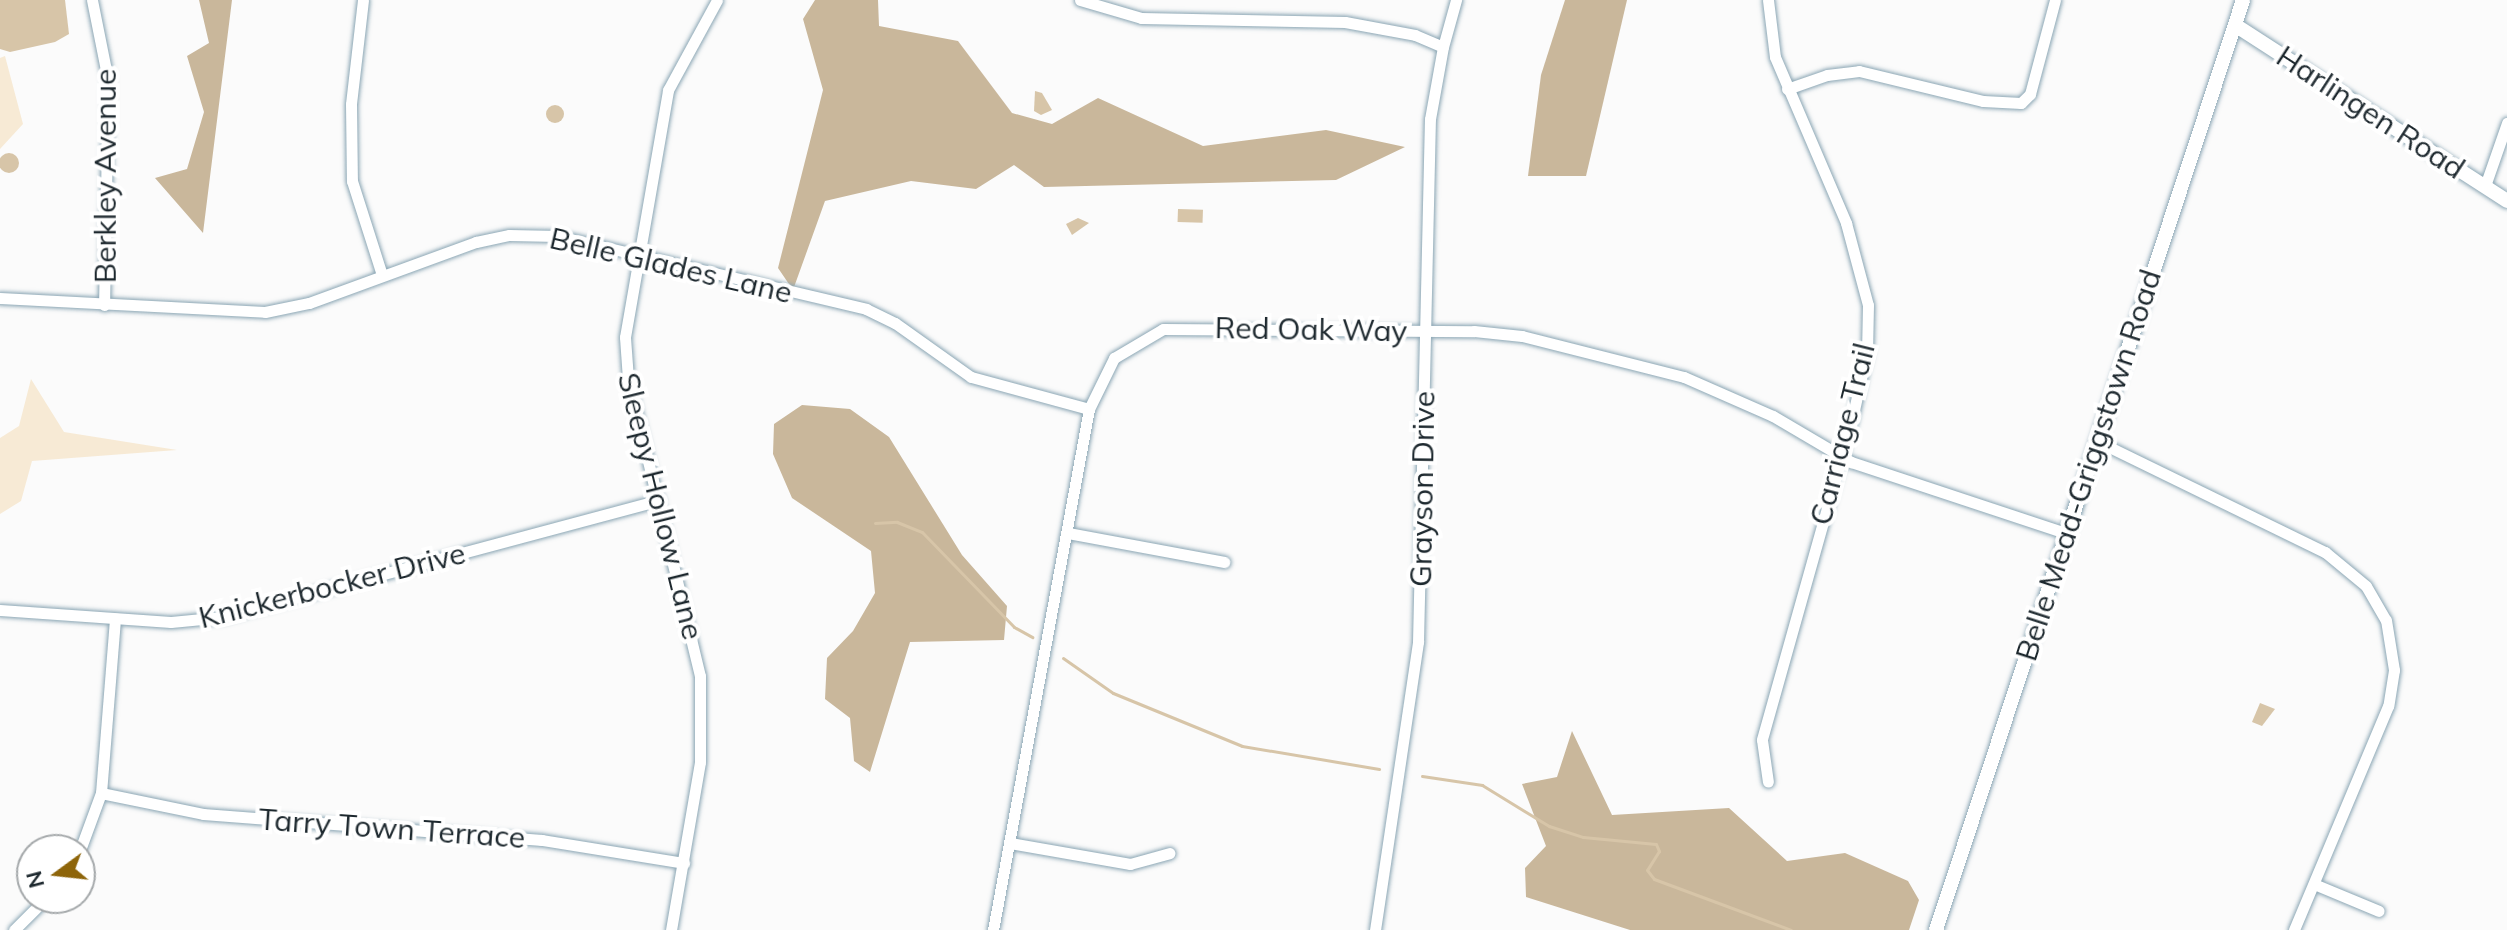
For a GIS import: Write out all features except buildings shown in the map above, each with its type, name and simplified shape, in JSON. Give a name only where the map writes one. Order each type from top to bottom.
[{"type":"street","name":"Berkley Avenue","points":[[92,0],[108,80],[104,305]]},
{"type":"street","points":[[363,0],[351,104],[352,181],[382,275]]},
{"type":"street","name":"Sleepy Hollow Lane","points":[[671,930],[700,762],[700,676],[625,353],[638,253],[668,90],[717,0]]},
{"type":"street","points":[[1080,0],[1141,18],[1345,22],[1415,35],[1443,47]]},
{"type":"street","name":"Grayson Drive","points":[[1375,930],[1418,642],[1430,119],[1443,47],[1456,0]]},
{"type":"street","name":"Carriage Trail","points":[[1768,0],[1775,57],[1846,223],[1868,305],[1867,351],[1762,740],[1768,782]]},
{"type":"street","points":[[1787,89],[1843,71],[1859,71],[1983,101],[2021,103],[2030,94],[2055,0]]},
{"type":"street","name":"Belle Mead-Griggstown Road","points":[[1936,930],[2243,0]]},
{"type":"street","name":"Harlingen Road","points":[[2235,25],[2507,201]]},
{"type":"street","points":[[2485,186],[2507,123]]},
{"type":"street","name":"Belle Glades Lane","points":[[0,298],[265,312],[309,303],[382,275],[509,235],[558,236],[866,309],[895,323],[971,377],[1089,409]]},
{"type":"street","name":"Red Oak Way","points":[[993,930],[1089,409],[1114,358],[1163,329],[1425,330],[1522,336],[1684,377],[1773,416],[1839,456],[2066,533]]},
{"type":"street","points":[[2097,441],[2325,552],[2355,574],[2382,612],[2394,653],[2388,706],[2294,930]]},
{"type":"street","name":"Knickerbocker Drive","points":[[0,610],[115,619],[223,617],[659,500]]},
{"type":"street","points":[[1068,533],[1224,562]]},
{"type":"street","points":[[86,834],[101,793],[115,619]]},
{"type":"street","name":"Tarry Town Terrace","points":[[101,793],[204,814],[542,840],[684,863]]},
{"type":"street","points":[[1010,843],[1130,864],[1170,853]]},
{"type":"street","points":[[2314,884],[2379,911]]},
{"type":"street","points":[[14,930],[30,914]]},
{"type":"shaded area","points":[[0,0],[65,0],[69,34],[55,42],[10,52],[0,49]]},
{"type":"shaded area","points":[[199,0],[232,0],[203,233],[155,178],[187,169],[204,112],[187,56],[209,43]]},
{"type":"shaded area","points":[[815,0],[878,0],[879,26],[958,41],[1012,113],[1052,124],[1098,98],[1203,146],[1326,130],[1405,147],[1336,180],[1044,187],[1014,165],[976,189],[911,181],[825,201],[793,290],[778,268],[823,90],[803,19]]},
{"type":"shaded area","points":[[1565,0],[1627,0],[1586,176],[1528,176],[1541,75]]},
{"type":"shaded area","points":[[5,56],[23,124],[0,149],[0,58]]},
{"type":"shaded area","points":[[1035,91],[1042,93],[1052,110],[1041,115],[1034,111]]},
{"type":"shaded area","points":[[555,105],[564,114],[555,123],[546,114]]},
{"type":"shaded area","points":[[9,153],[16,156],[19,163],[16,170],[9,173],[2,170],[-1,163],[2,156]]},
{"type":"shaded area","points":[[1178,209],[1203,210],[1203,223],[1178,222]]},
{"type":"shaded area","points":[[1078,218],[1089,223],[1072,235],[1066,224]]},
{"type":"shaded area","points":[[31,379],[64,432],[177,450],[32,461],[21,501],[0,514],[0,438],[19,426]]},
{"type":"shaded area","points":[[802,405],[850,409],[889,437],[962,555],[1007,606],[1004,640],[910,642],[870,772],[854,761],[850,718],[825,699],[827,658],[853,631],[875,593],[871,551],[792,498],[773,454],[774,424]]},
{"type":"shaded area","points":[[2260,703],[2275,709],[2262,726],[2252,722]]},
{"type":"shaded area","points":[[1572,731],[1612,815],[1729,808],[1787,861],[1845,853],[1908,881],[1919,900],[1909,930],[1630,930],[1526,897],[1525,868],[1546,846],[1522,784],[1557,777]]},
{"type":"waterway","points":[[875,523],[897,522],[922,532],[1014,627],[1032,637]]},
{"type":"waterway","points":[[1063,658],[1113,693],[1242,746],[1379,769]]},
{"type":"waterway","points":[[1422,776],[1482,785],[1549,826],[1583,837],[1656,844],[1659,851],[1647,870],[1654,879],[1791,930]]}]
